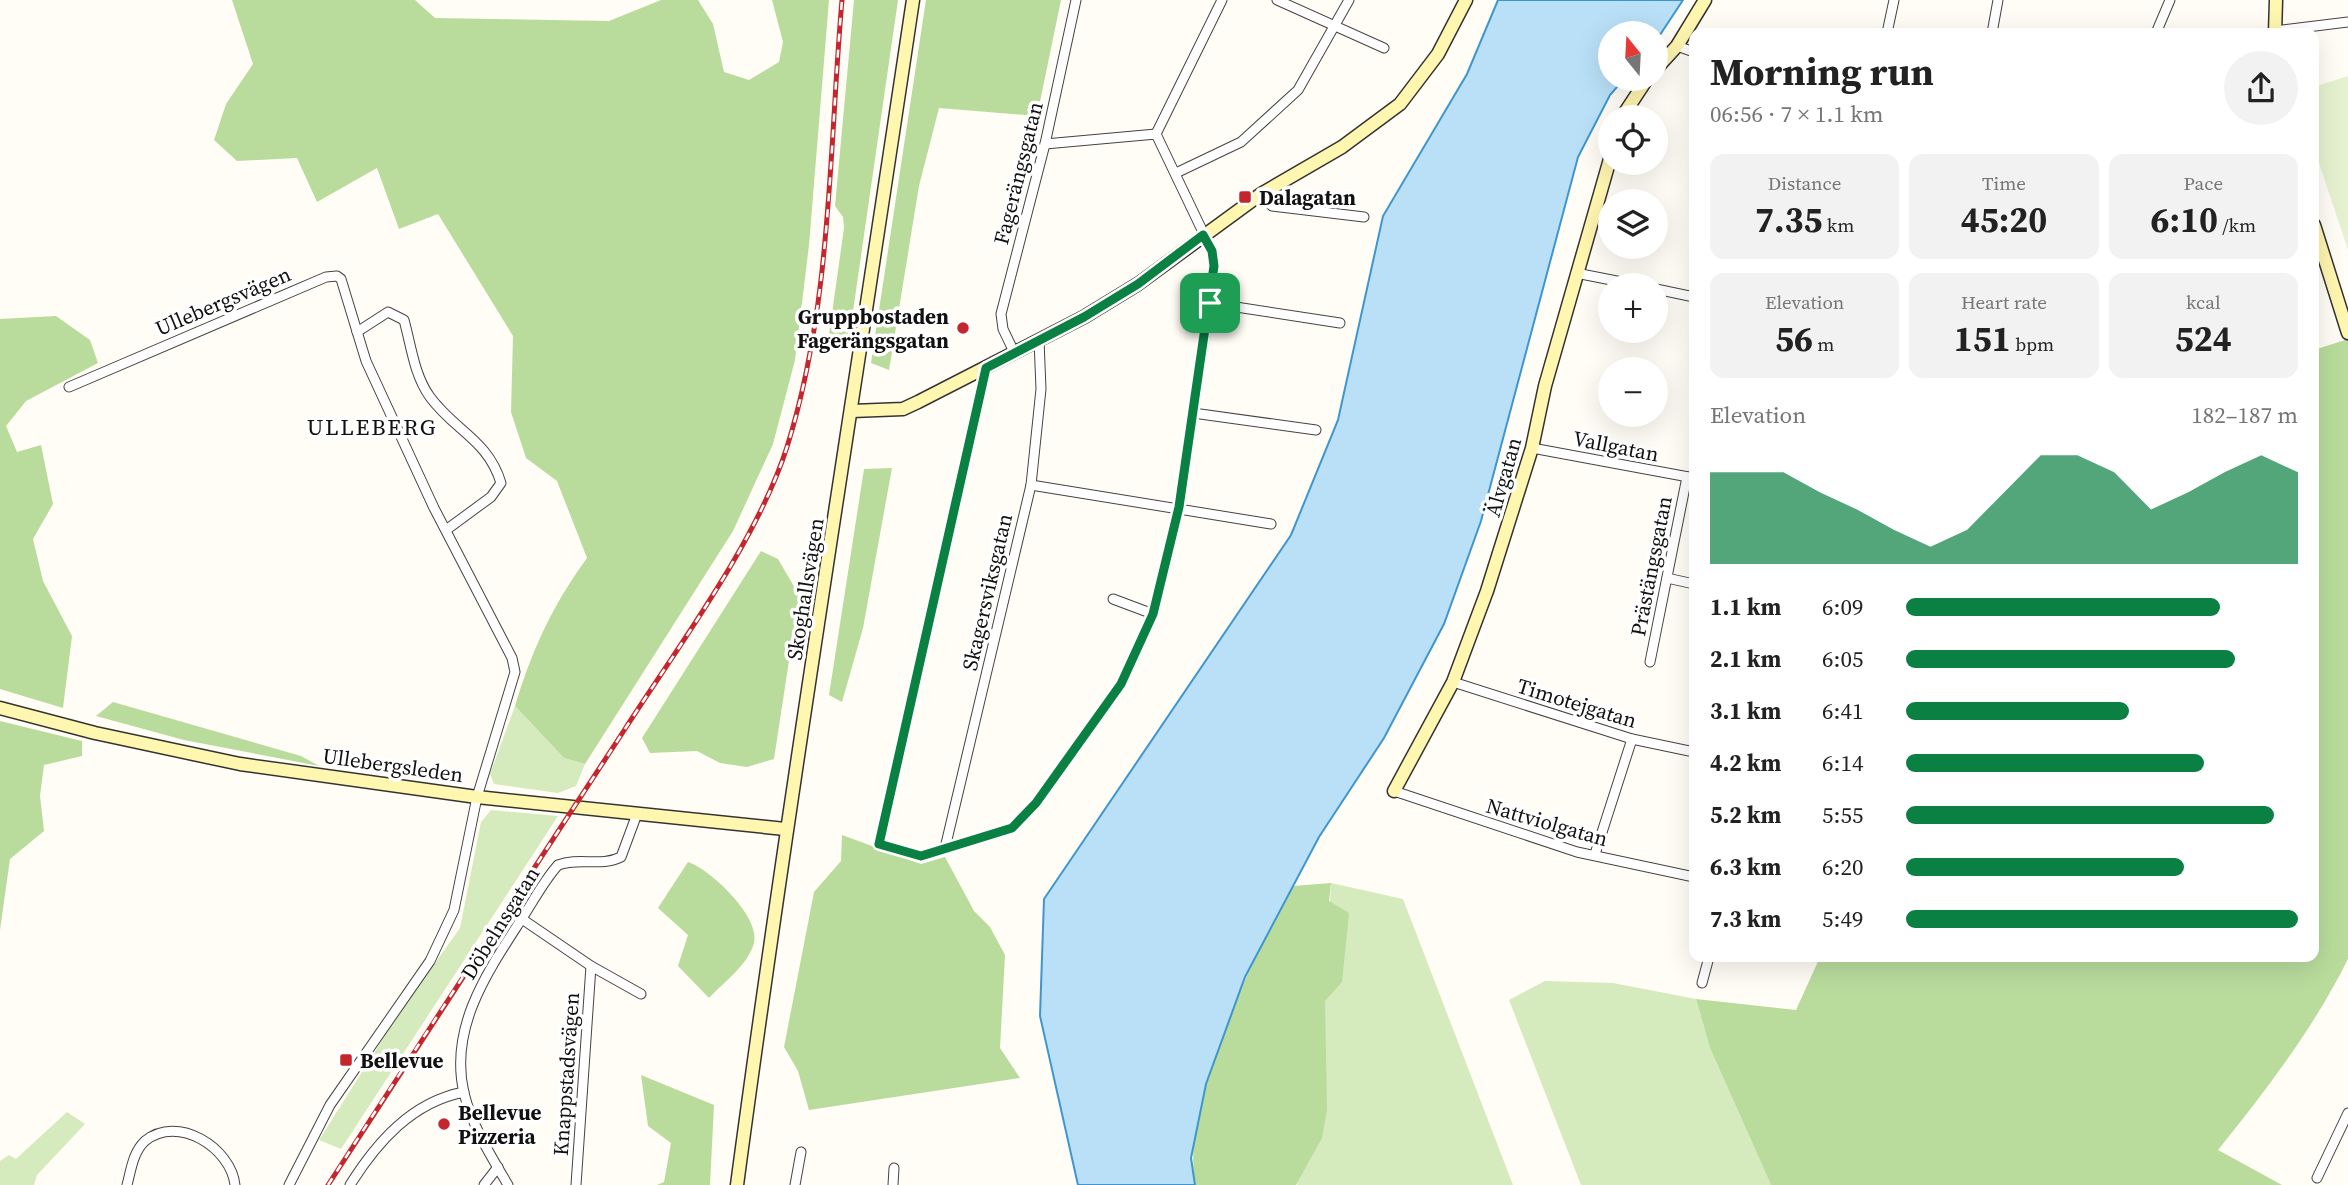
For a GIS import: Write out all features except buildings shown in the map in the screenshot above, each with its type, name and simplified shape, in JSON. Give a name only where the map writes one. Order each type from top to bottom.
[{"type":"main road","name":"Skoghallsvägen","points":[[737,1185],[785,829],[852,411],[913,0]]},
{"type":"main road","points":[[852,411],[902,409],[1039,340],[1138,284],[1261,194],[1342,147],[1400,104],[1438,54],[1466,0]]},
{"type":"main road","points":[[1668,56],[1706,0]]},
{"type":"main road","points":[[2275,28],[2276,0]]},
{"type":"main road","name":"Älvgatan","points":[[1394,791],[1452,682],[1494,571],[1532,448],[1576,273],[1605,175]]},
{"type":"main road","points":[[2319,241],[2348,333]]},
{"type":"main road","name":"Ullebergsleden","points":[[0,708],[95,733],[240,764],[477,797],[785,829]]},
{"type":"street","name":"Fagerängsgatan","points":[[1014,352],[1003,329],[1001,314],[1045,144],[1076,0]]},
{"type":"street","points":[[1156,134],[1222,0]]},
{"type":"street","points":[[1277,0],[1337,24],[1384,48]]},
{"type":"street","points":[[1175,173],[1241,142],[1298,90],[1349,0]]},
{"type":"street","points":[[1888,28],[1893,0]]},
{"type":"street","points":[[1993,28],[1998,0]]},
{"type":"street","points":[[2158,28],[2170,0]]},
{"type":"street","points":[[2304,28],[2348,22]]},
{"type":"street","points":[[1677,46],[1689,50]]},
{"type":"street","points":[[1045,144],[1156,134]]},
{"type":"street","points":[[986,368],[879,844],[921,856],[1012,828],[1036,803],[1121,684],[1153,614],[1179,507],[1214,266],[1212,251],[1156,134]]},
{"type":"street","points":[[1261,194],[1272,206],[1364,217]]},
{"type":"street","points":[[1576,273],[1598,277]]},
{"type":"street","name":"Ullebergsvägen","points":[[69,387],[326,277],[341,279],[366,360],[446,530],[503,637],[516,672],[477,797],[454,910],[430,961],[330,1105],[289,1185]]},
{"type":"street","points":[[1668,292],[1689,296]]},
{"type":"street","points":[[1210,303],[1340,323]]},
{"type":"street","points":[[357,332],[388,312],[404,320],[416,366],[431,398],[494,461],[501,484],[491,496],[446,530]]},
{"type":"street","name":"Skagersviksgatan","points":[[945,848],[1031,485],[1041,389],[1039,340]]},
{"type":"street","points":[[1193,413],[1316,430]]},
{"type":"street","name":"Vallgatan","points":[[1532,448],[1689,477]]},
{"type":"street","name":"Prästängsgatan","points":[[1650,662],[1689,481]]},
{"type":"street","points":[[1031,485],[1271,524]]},
{"type":"street","points":[[1667,578],[1689,583]]},
{"type":"street","points":[[1113,599],[1153,614]]},
{"type":"street","name":"Timotejgatan","points":[[1452,682],[1632,739],[1689,751]]},
{"type":"street","points":[[1595,854],[1632,739]]},
{"type":"street","name":"Nattviolgatan","points":[[1394,791],[1577,852],[1689,876]]},
{"type":"street","name":"Döbelnsgatan","points":[[508,1185],[478,1130],[464,1092],[464,1040],[469,1011],[485,977],[558,865],[576,861],[610,863],[621,857],[637,814]]},
{"type":"street","points":[[522,919],[592,966],[641,994]]},
{"type":"street","points":[[1702,983],[1708,962]]},
{"type":"street","name":"Knappstadsvägen","points":[[576,1185],[592,966]]},
{"type":"street","points":[[350,1185],[379,1145],[405,1120],[433,1100],[464,1092]]},
{"type":"street","points":[[2317,1178],[2348,1113]]},
{"type":"street","points":[[127,1185],[135,1153],[145,1142],[163,1132],[175,1132],[206,1141],[216,1148],[230,1167],[235,1185]]},
{"type":"street","points":[[795,1185],[801,1153]]},
{"type":"street","points":[[484,1185],[498,1167]]},
{"type":"street","points":[[893,1185],[894,1168]]},
{"type":"green space","points":[[232,0],[415,0],[435,18],[609,21],[661,0],[698,0],[713,24],[724,72],[749,80],[779,62],[783,42],[772,0],[829,0],[809,245],[795,360],[773,444],[733,531],[585,764],[564,758],[515,706],[544,629],[587,558],[557,481],[526,458],[511,412],[513,336],[438,214],[399,229],[377,168],[317,202],[297,158],[237,161],[214,140],[226,104],[253,64]]},
{"type":"green space","points":[[854,0],[898,0],[849,339],[828,342],[844,228],[843,217],[835,206]]},
{"type":"green space","points":[[926,0],[1061,0],[1037,116],[939,108],[919,186],[889,370],[871,363]]},
{"type":"green space","points":[[2348,76],[2348,250],[2319,163],[2319,85]]},
{"type":"green space","points":[[56,316],[90,340],[98,363],[26,401],[6,426],[17,452],[41,445],[53,504],[33,539],[43,581],[72,636],[63,708],[0,689],[0,319]]},
{"type":"green space","points":[[2348,339],[2348,959],[2320,1010],[2288,1058],[2218,1150],[2282,1185],[1771,1185],[1710,1048],[1696,999],[1796,1010],[1818,962],[2319,962],[2319,348]]},
{"type":"green space","points":[[892,468],[863,628],[842,702],[829,695],[864,469]]},
{"type":"green space","points":[[761,551],[778,559],[799,595],[774,759],[747,767],[720,763],[697,751],[650,753],[642,738]]},
{"type":"green space","points":[[113,702],[301,756],[319,766],[184,740],[96,716]]},
{"type":"green space","points":[[515,706],[564,758],[585,764],[576,786],[558,793],[494,784],[490,774]]},
{"type":"green space","points":[[0,721],[82,741],[82,756],[44,765],[40,796],[44,831],[10,859],[0,930]]},
{"type":"green space","points":[[491,810],[558,816],[341,1149],[319,1140],[398,1015],[460,928],[481,822]]},
{"type":"green space","points":[[842,835],[921,864],[945,857],[974,911],[990,927],[1005,955],[1000,1048],[1020,1078],[809,1110],[798,1071],[784,1047],[814,892],[841,861]]},
{"type":"green space","points":[[688,862],[709,874],[732,895],[750,920],[754,932],[754,943],[747,959],[709,998],[678,966],[688,935],[658,908]]},
{"type":"green space","points":[[1331,883],[1403,899],[1513,1185],[1297,1185],[1323,1029]]},
{"type":"green space","points":[[1331,883],[1329,901],[1349,913],[1342,982],[1325,1001],[1327,1110],[1322,1138],[1296,1185],[1195,1185],[1193,1149],[1198,1111],[1223,1031],[1240,991],[1293,886]]},
{"type":"green space","points":[[1545,981],[1613,983],[1696,999],[1710,1048],[1771,1185],[1581,1185],[1509,1000]]},
{"type":"green space","points":[[641,1075],[714,1105],[710,1185],[657,1185],[664,1182],[671,1143],[648,1126]]},
{"type":"green space","points":[[67,1112],[85,1124],[37,1175],[34,1185],[0,1185],[0,1161],[9,1155],[16,1159]]},
{"type":"water","points":[[1498,0],[1683,0],[1668,23],[1598,21],[1598,91],[1614,91],[1605,105],[1598,105],[1598,118],[1578,157],[1481,521],[1444,624],[1384,738],[1319,837],[1245,977],[1206,1084],[1191,1158],[1195,1185],[1078,1185],[1040,1016],[1044,899],[1291,535],[1338,420],[1383,216],[1467,74]]},
{"type":"railway","points":[[328,1185],[715,592],[757,519],[774,483],[802,393],[821,282],[842,0]]},
{"type":"place","name":"Dalagatan","points":[[1245,197]]},
{"type":"place","name":"Gruppbostaden Fagerängsgatan","points":[[963,328]]},
{"type":"place","name":"Bellevue","points":[[346,1060]]},
{"type":"place","name":"Bellevue Pizzeria","points":[[444,1124]]},
{"type":"district","name":"ULLEBERG","points":[[372,427]]},
{"type":"route","points":[[1203,235],[1212,251],[1214,266],[1210,303],[1179,507],[1153,614],[1121,684],[1036,803],[1012,828],[921,856],[879,844],[986,368],[1084,317],[1138,284],[1203,235]]}]
